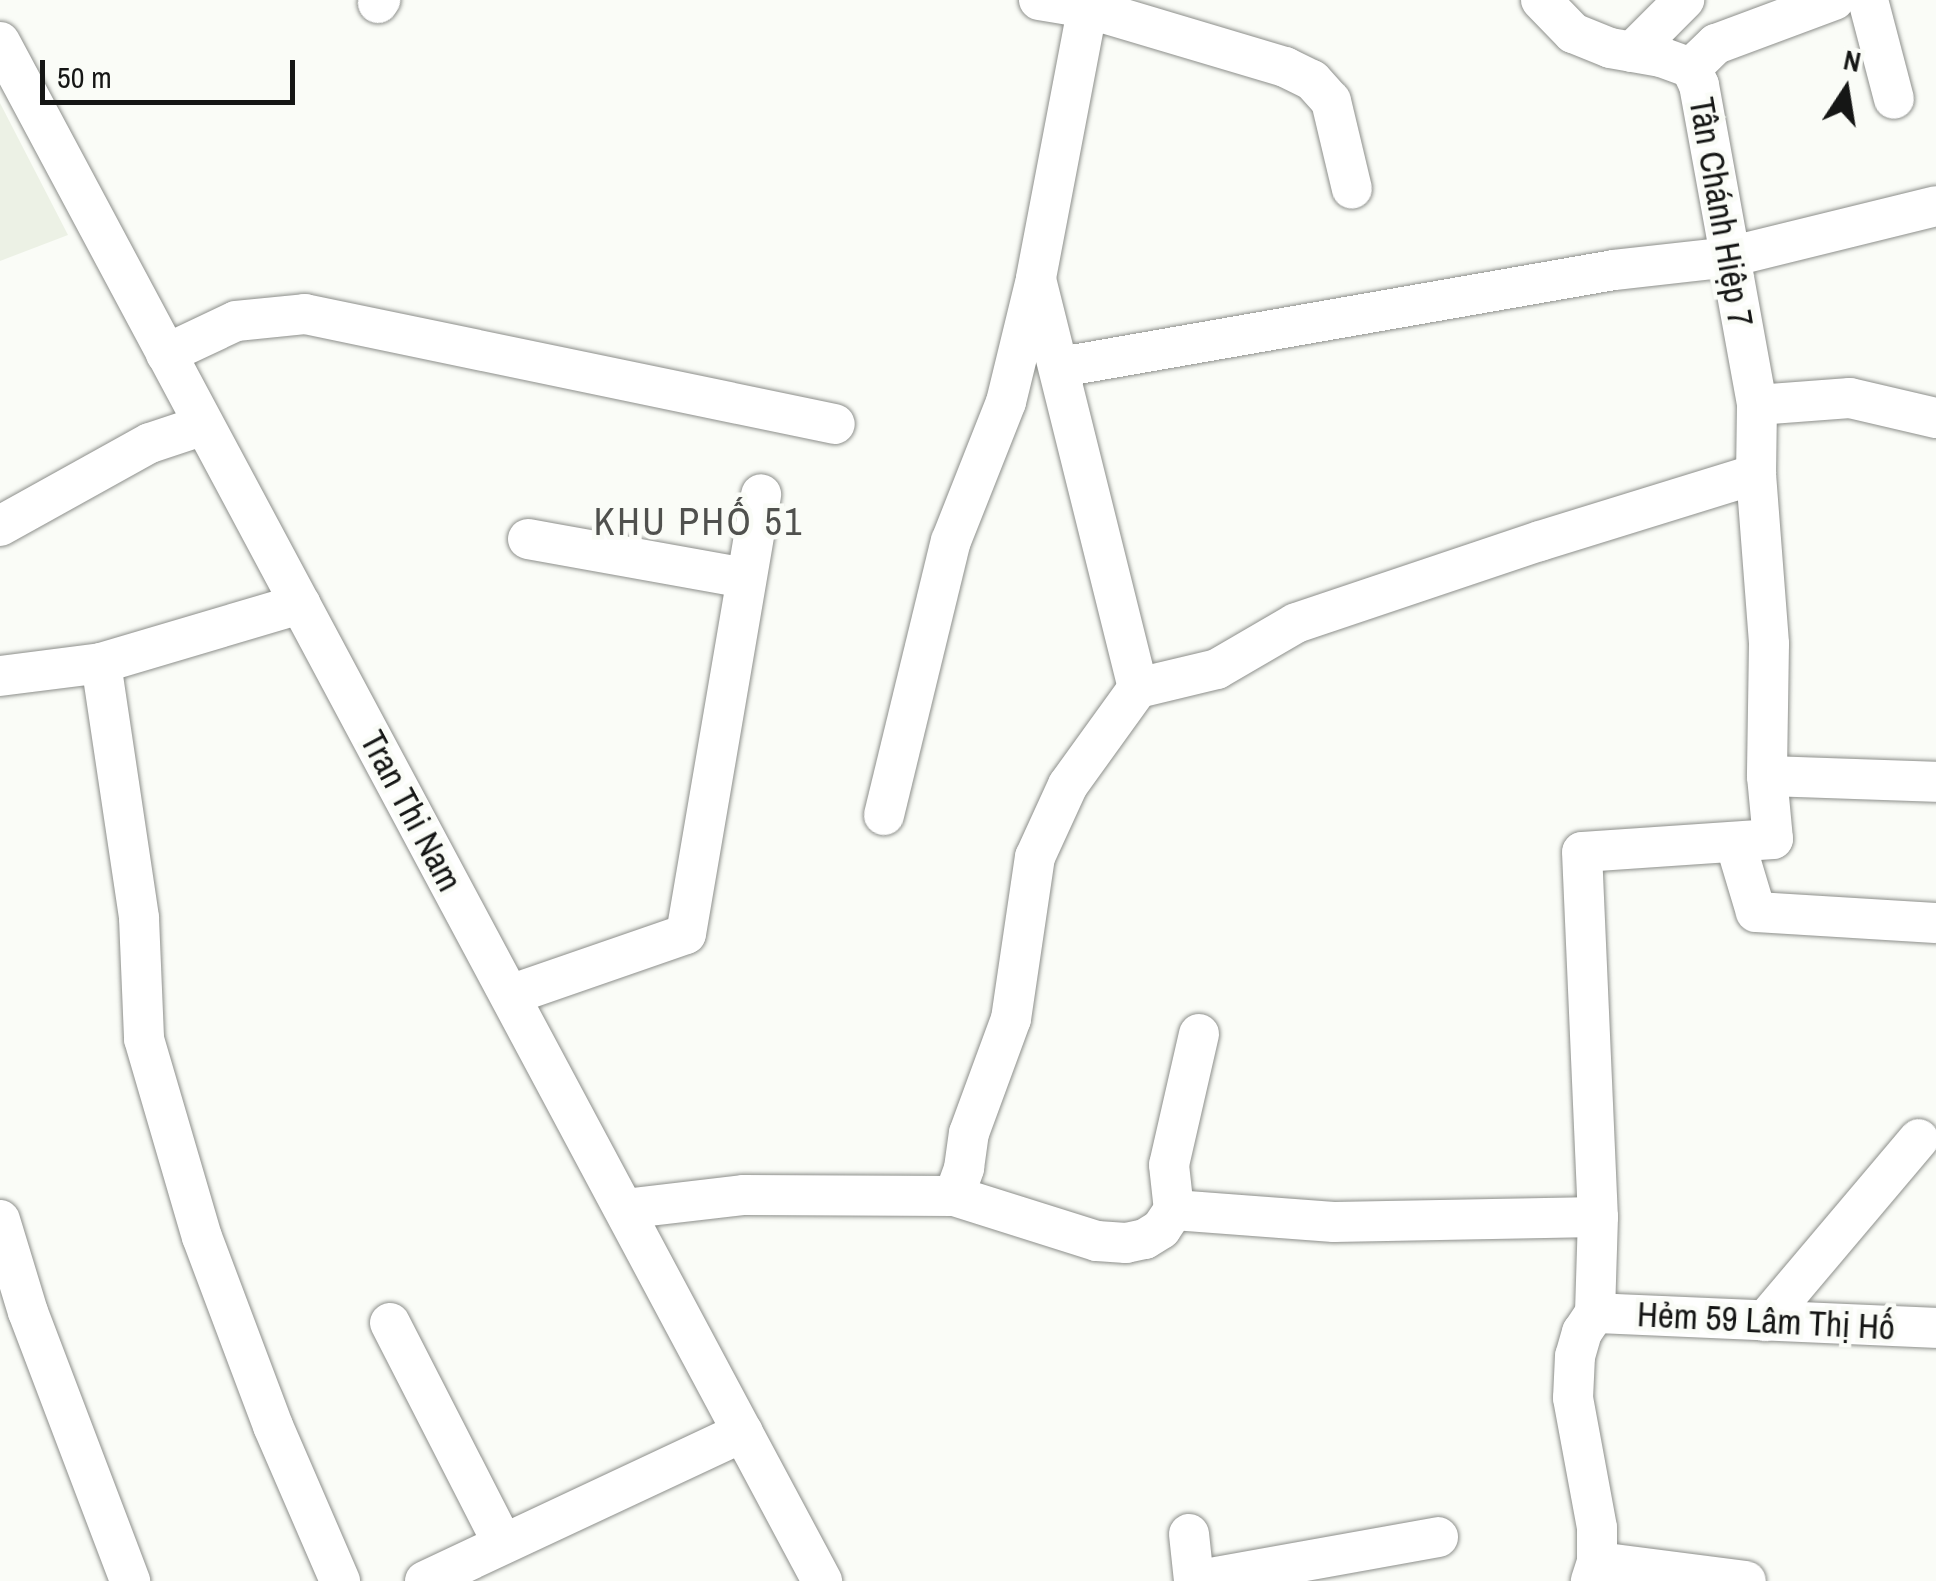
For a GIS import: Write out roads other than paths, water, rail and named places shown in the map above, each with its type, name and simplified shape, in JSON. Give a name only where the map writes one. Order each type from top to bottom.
[{"type":"street","points":[[1039,0],[1088,4],[1285,67],[1312,80],[1332,101],[1352,188]]},
{"type":"street","name":"Tân Chánh Hiệp 7","points":[[1541,0],[1574,32],[1691,68],[1699,85],[1756,405],[1756,474],[1769,644],[1767,776],[1773,839],[1734,842]]},
{"type":"street","points":[[1632,52],[1684,0]]},
{"type":"street","points":[[1691,68],[1716,44],[1834,0]]},
{"type":"street","points":[[1868,0],[1894,99]]},
{"type":"street","points":[[884,815],[951,541],[1006,402],[1036,279],[1088,4]]},
{"type":"street","name":"Tran Thi Nam","points":[[0,42],[822,1581]]},
{"type":"street","points":[[1060,366],[1614,270],[1729,257],[1936,206]]},
{"type":"street","points":[[1036,279],[1138,688]]},
{"type":"street","points":[[166,354],[236,320],[305,314],[835,424]]},
{"type":"street","points":[[1756,405],[1850,398],[1936,418]]},
{"type":"street","points":[[0,526],[150,443],[204,424]]},
{"type":"street","points":[[954,1196],[960,1188],[969,1133],[1012,1019],[1035,857],[1068,784],[1138,688],[1217,669],[1296,623],[1540,540],[1756,474]]},
{"type":"street","points":[[510,995],[686,934],[761,494]]},
{"type":"street","points":[[528,539],[746,578]]},
{"type":"street","points":[[0,676],[101,663],[300,604]]},
{"type":"street","points":[[101,663],[139,918],[144,1040],[202,1238],[273,1426],[340,1581]]},
{"type":"street","points":[[1767,776],[1936,782]]},
{"type":"street","points":[[1746,1581],[1594,1572],[1597,1528],[1573,1398],[1575,1356],[1582,1332],[1595,1312],[1598,1218],[1582,852],[1734,842],[1756,912],[1936,923]]},
{"type":"street","points":[[624,1210],[744,1195],[954,1196],[1097,1241],[1126,1244],[1145,1240],[1161,1229],[1174,1210],[1169,1165],[1199,1034]]},
{"type":"street","points":[[1765,1321],[1919,1138]]},
{"type":"street","points":[[1174,1210],[1334,1222],[1598,1218]]},
{"type":"street","points":[[0,1220],[28,1312],[130,1581]]},
{"type":"street","name":"Hẻm 59 Lâm Thị Hố","points":[[1595,1312],[1936,1328]]},
{"type":"street","points":[[390,1323],[504,1544]]},
{"type":"street","points":[[425,1581],[744,1432]]},
{"type":"street","points":[[1189,1534],[1194,1581],[1438,1537]]},
{"type":"district","name":"KHU PHỐ 51","points":[[699,522]]}]
